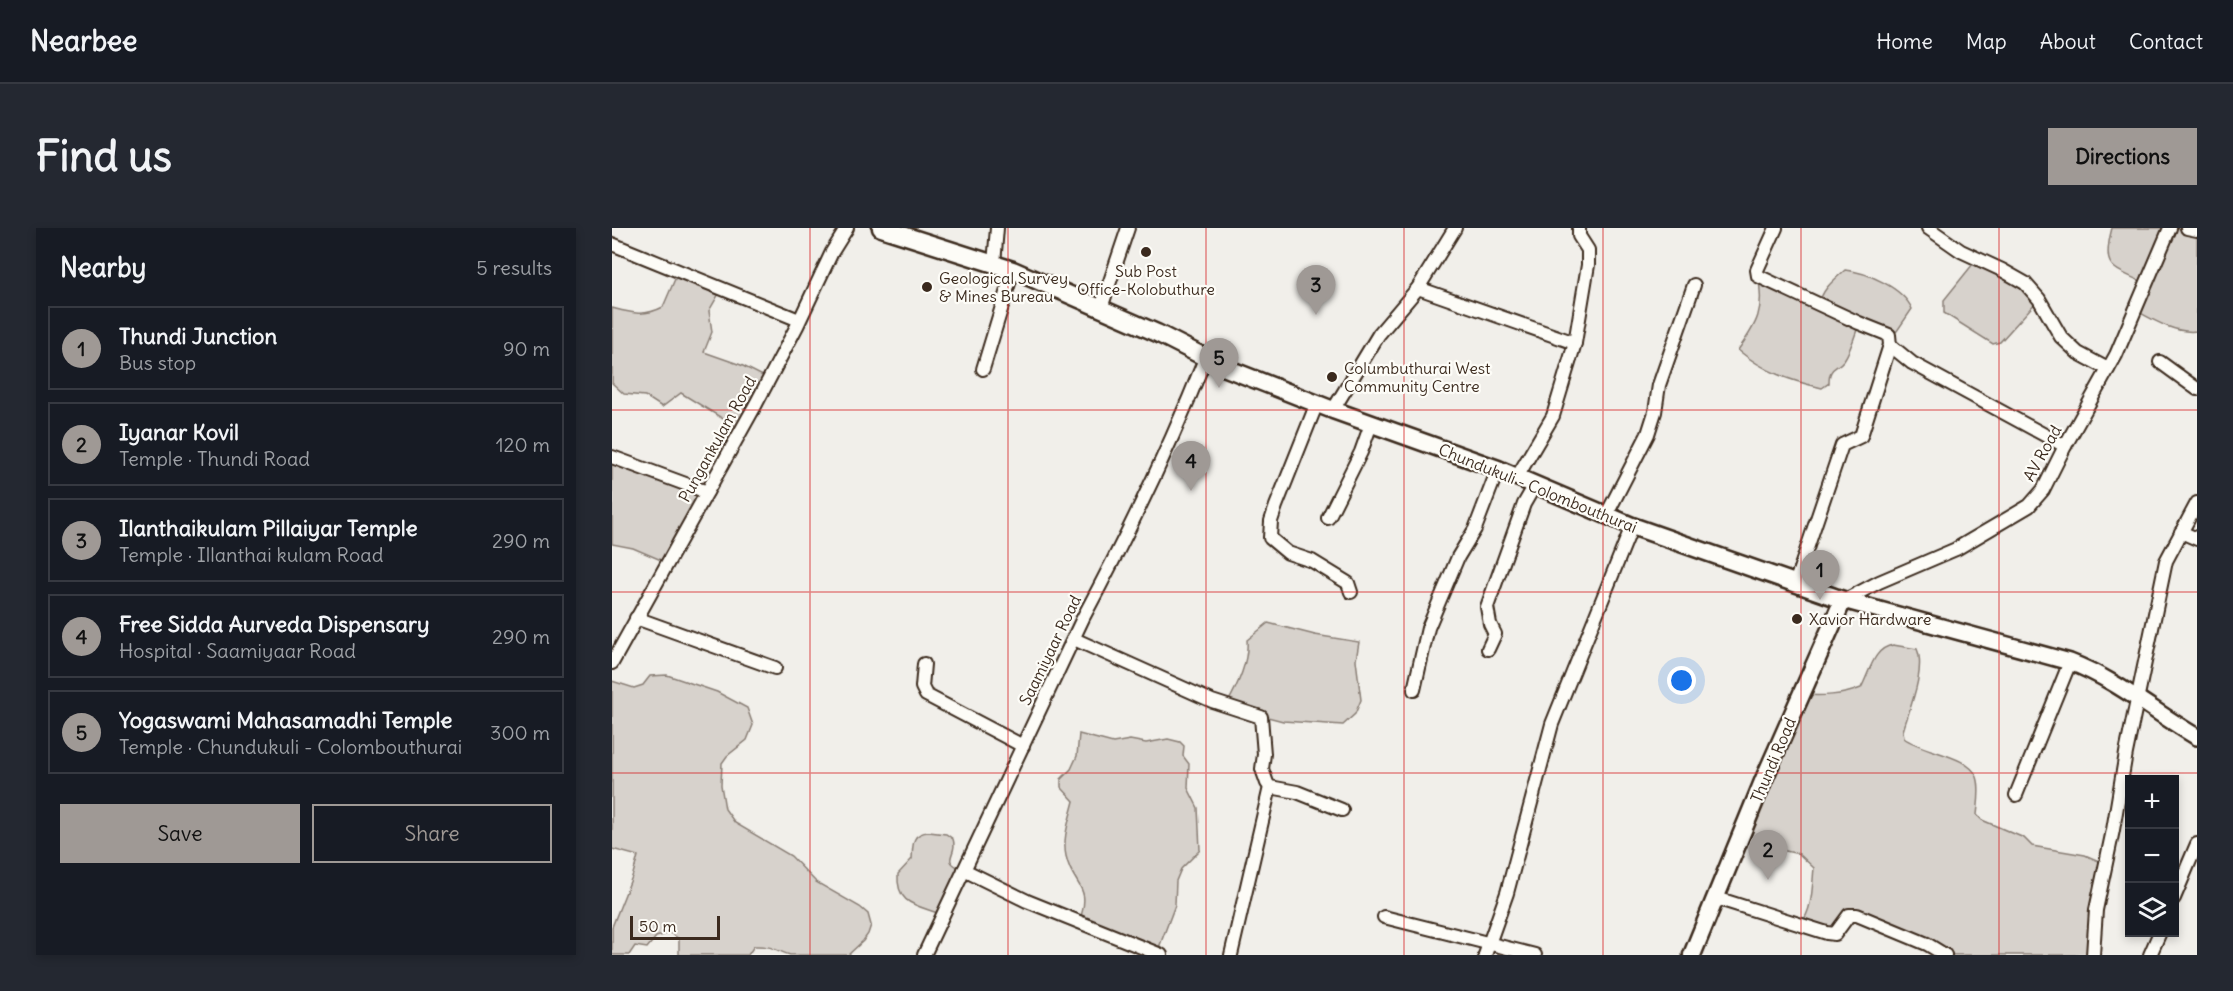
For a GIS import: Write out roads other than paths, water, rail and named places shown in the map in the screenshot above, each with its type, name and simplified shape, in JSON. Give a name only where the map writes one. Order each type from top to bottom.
[{"type":"main road","name":"Chundukuli - Colombouthurai","points":[[881,228],[1013,270],[1101,308],[1205,358],[1333,410],[1498,469],[1632,526],[1844,600]]},
{"type":"main road","name":"Thundi Road","points":[[1692,955],[1764,779],[1844,600]]},
{"type":"street","name":"Pungankulam Road","points":[[612,663],[707,492],[799,320],[832,252],[847,228]]},
{"type":"street","points":[[994,264],[997,228]]},
{"type":"street","points":[[1101,308],[1128,228]]},
{"type":"street","points":[[1333,410],[1379,334],[1418,288],[1455,228]]},
{"type":"street","points":[[1517,477],[1553,416],[1575,343],[1588,265],[1588,250],[1579,236],[1579,228]]},
{"type":"street","points":[[1776,228],[1757,270],[1758,276],[1889,335],[1890,345],[1861,436],[1842,445],[1795,584]]},
{"type":"street","points":[[1928,228],[1960,251],[2025,283],[2040,299],[2061,337],[2078,353],[2108,369]]},
{"type":"street","name":"AV Road","points":[[1844,600],[1956,549],[2029,506],[2043,490],[2116,355],[2170,228]]},
{"type":"street","points":[[2187,228],[2197,230]]},
{"type":"street","points":[[612,244],[799,320]]},
{"type":"street","points":[[983,369],[1013,270]]},
{"type":"street","points":[[1606,516],[1648,434],[1655,412],[1659,385],[1694,285]]},
{"type":"street","points":[[1418,288],[1575,343]]},
{"type":"street","points":[[1890,345],[1922,369],[2065,446]]},
{"type":"street","name":"Saamiyaar Road","points":[[924,955],[1176,429],[1205,358]]},
{"type":"street","points":[[2160,362],[2197,389]]},
{"type":"street","points":[[1317,403],[1276,506],[1271,521],[1270,538],[1288,553],[1312,561],[1348,583],[1351,592]]},
{"type":"street","points":[[1328,518],[1362,452],[1371,424]]},
{"type":"street","points":[[612,457],[707,492]]},
{"type":"street","points":[[1414,690],[1428,628],[1458,556],[1476,529],[1498,469]]},
{"type":"street","points":[[1488,650],[1495,634],[1490,624],[1487,607],[1524,504],[1535,485]]},
{"type":"street","points":[[2093,955],[2096,910],[2166,561],[2197,503]]},
{"type":"street","points":[[1485,955],[1507,893],[1552,724],[1632,526]]},
{"type":"street","points":[[2181,532],[2197,539]]},
{"type":"street","name":"Chundukuli - Colombouthurai","points":[[1844,600],[2070,662],[2138,697],[2197,737]]},
{"type":"street","points":[[636,618],[775,668]]},
{"type":"street","points":[[1074,639],[1212,701],[1261,717],[1264,754],[1262,769],[1270,788],[1297,792],[1342,810]]},
{"type":"street","points":[[2016,795],[2070,662]]},
{"type":"street","points":[[924,664],[922,687],[926,694],[1023,746]]},
{"type":"street","points":[[1231,955],[1270,788]]},
{"type":"street","points":[[2179,888],[2197,844]]},
{"type":"street","points":[[964,870],[1027,901],[1161,955]]},
{"type":"street","points":[[1716,898],[1835,934],[1848,915],[1857,915],[1927,944],[1945,955]]},
{"type":"street","points":[[1384,917],[1535,955]]},
{"type":"street","points":[[2150,955],[2158,937]]},
{"type":"place","name":"Sub Post Office-Kolobuthure","points":[[1146,252]]},
{"type":"place","name":"Geological Survey & Mines Bureau","points":[[927,287]]},
{"type":"place","name":"Ilanthaikulam Pillaiyar Temple","points":[[1316,315]]},
{"type":"place","name":"Columbuthurai West Community Centre","points":[[1332,377]]},
{"type":"place","name":"Yogaswami Mahasamadhi Temple","points":[[1219,388]]},
{"type":"place","name":"Free Sidda Aurveda Dispensary","points":[[1191,491]]},
{"type":"place","name":"Thundi Junction","points":[[1820,600]]},
{"type":"place","name":"Xavior Hardware","points":[[1797,619]]},
{"type":"place","name":"Iyanar Kovil","points":[[1768,880]]}]
